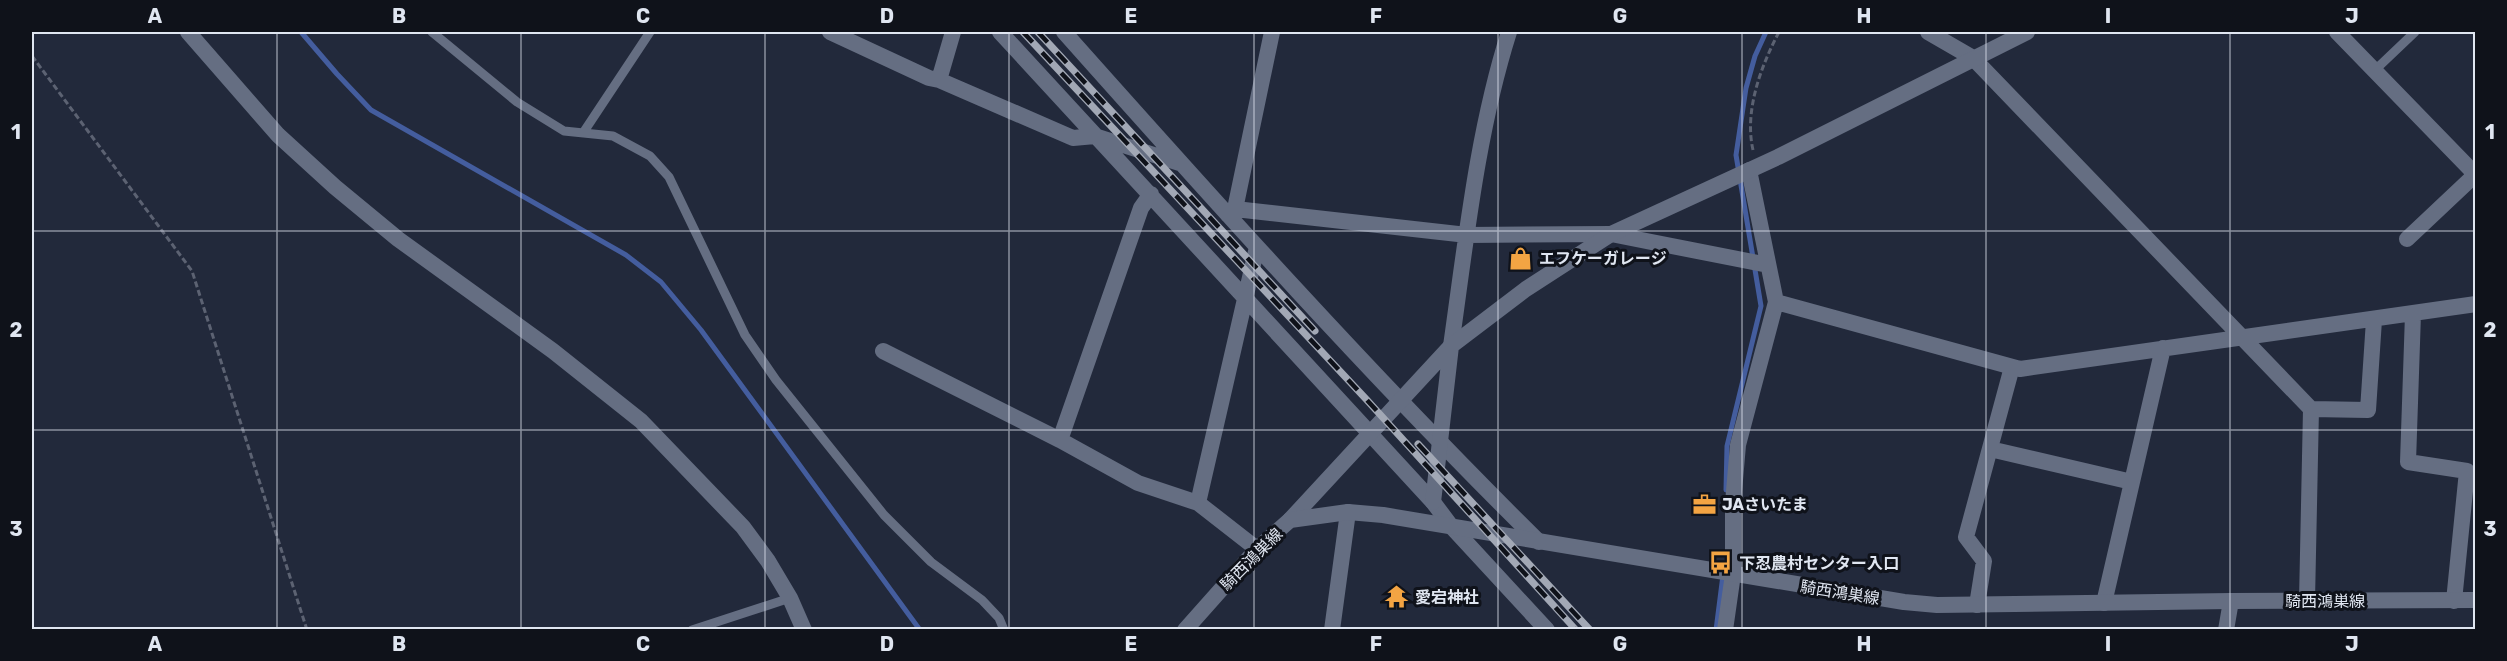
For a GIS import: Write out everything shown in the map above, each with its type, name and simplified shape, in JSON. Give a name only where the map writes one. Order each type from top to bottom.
[{"type":"street","points":[[188,32],[278,135],[335,187],[398,239],[553,351],[641,421],[743,527],[768,561],[790,598],[804,630]]},
{"type":"street","points":[[830,32],[929,78],[939,80],[1073,138],[1095,136],[1180,163]]},
{"type":"street","points":[[939,80],[953,32]]},
{"type":"street","points":[[1000,32],[1433,502],[1451,526],[1546,630]]},
{"type":"street","points":[[1064,32],[1180,163],[1232,212],[1257,247],[1440,444],[1539,542]]},
{"type":"street","points":[[1232,212],[1272,32]]},
{"type":"street","points":[[1433,502],[1451,346],[1467,236],[1494,77],[1509,32]]},
{"type":"street","points":[[1928,32],[1974,58],[2310,409],[2367,410],[2374,320]]},
{"type":"street","points":[[1290,520],[1451,346],[1526,288],[1611,234],[1753,168],[2027,32]]},
{"type":"street","points":[[2337,32],[2475,175],[2407,239]]},
{"type":"street","points":[[1725,630],[1727,573],[1738,445],[1776,302],[1753,168]]},
{"type":"street","points":[[1060,440],[1141,208],[1151,194]]},
{"type":"street","points":[[1232,212],[1467,236],[1611,234],[1768,265]]},
{"type":"street","points":[[1198,503],[1257,247]]},
{"type":"street","points":[[1776,302],[2020,369],[2475,304]]},
{"type":"street","points":[[2413,314],[2408,462],[2471,471],[2454,601]]},
{"type":"street","points":[[2104,603],[2163,348]]},
{"type":"street","points":[[883,351],[1060,440],[1138,483],[1198,503],[1257,549]]},
{"type":"street","points":[[1977,605],[1984,561],[1966,537],[2012,367]]},
{"type":"street","points":[[2307,601],[2310,409]]},
{"type":"street","points":[[1990,449],[2132,482]]},
{"type":"street","points":[[1332,630],[1348,512]]},
{"type":"street","name":"騎西鴻巣線","points":[[1185,630],[1257,549],[1290,520],[1348,512],[1383,514],[1904,602],[1977,605],[2475,600]]},
{"type":"street","points":[[2226,630],[2231,601]]},
{"type":"lane","points":[[432,32],[517,102],[564,131],[613,136],[650,156],[669,177],[745,334],[777,380],[884,515],[931,562],[982,600],[999,618],[1004,630]]},
{"type":"lane","points":[[583,133],[650,32]]},
{"type":"lane","points":[[2374,71],[2415,32]]},
{"type":"lane","points":[[693,630],[790,598]]},
{"type":"path","points":[[1753,168],[1751,118],[1762,68],[1779,32]]},
{"type":"path","points":[[32,56],[192,271],[307,630]]},
{"type":"waterway","points":[[301,32],[371,110],[626,255],[661,282],[701,330],[920,630]]},
{"type":"waterway","points":[[1726,490],[1727,446],[1761,306],[1736,155],[1746,88],[1755,56],[1766,32]]},
{"type":"waterway","points":[[1716,630],[1723,575]]},
{"type":"railway","points":[[1023,32],[1366,399],[1576,630]]},
{"type":"railway","points":[[1038,32],[1315,331]]},
{"type":"railway","points":[[1418,444],[1590,630]]},
{"type":"place","name":"エフケーガレージ","points":[[1521,258]]},
{"type":"place","name":"JAさいたま","points":[[1704,504]]},
{"type":"place","name":"下忍農村センター入口","points":[[1721,563]]},
{"type":"place","name":"愛宕神社","points":[[1397,597]]}]
